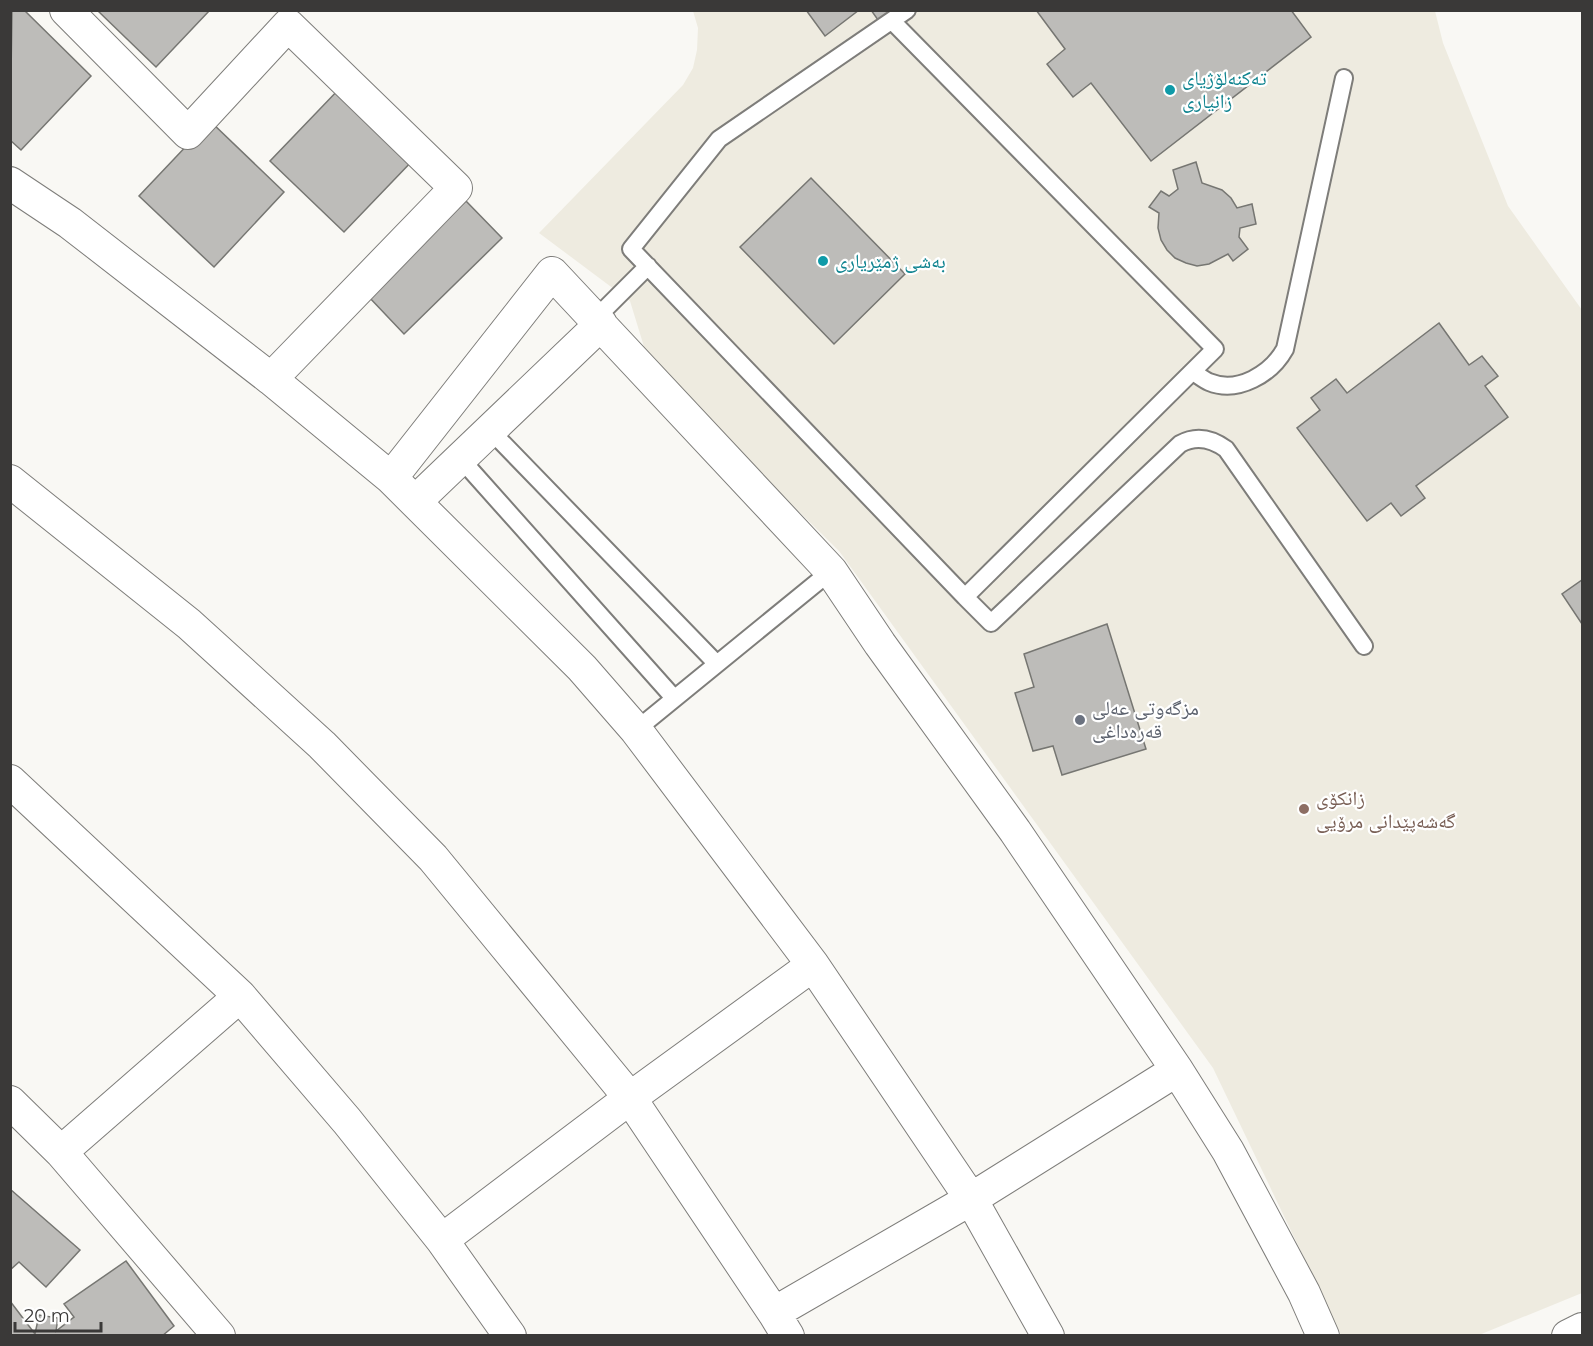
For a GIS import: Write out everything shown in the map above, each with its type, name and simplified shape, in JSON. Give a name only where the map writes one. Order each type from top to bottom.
[{"type":"street","points":[[66,10],[188,133],[288,25],[456,188],[271,379]]},
{"type":"street","points":[[10,183],[70,223],[271,379],[392,478],[582,668],[636,730],[813,965],[971,1198],[1048,1335]]},
{"type":"street","points":[[392,478],[552,273],[831,571],[880,644],[1015,831],[1177,1070],[1228,1151],[1304,1293],[1323,1335]]},
{"type":"street","points":[[416,501],[598,321]]},
{"type":"street","points":[[10,481],[189,624],[322,746],[433,858],[630,1098],[781,1324],[971,1198],[1177,1070]]},
{"type":"street","points":[[10,781],[240,996],[346,1121],[442,1240],[510,1335]]},
{"type":"street","points":[[442,1240],[630,1098],[813,965]]},
{"type":"street","points":[[61,1152],[240,996]]},
{"type":"street","points":[[10,1102],[61,1152],[219,1335]]},
{"type":"street","points":[[1568,1335],[1582,1329]]},
{"type":"lane","points":[[907,10],[893,22],[719,139],[631,249],[991,623],[1180,444],[1187,440],[1201,438],[1215,442],[1226,449],[1364,645]]},
{"type":"lane","points":[[893,22],[1215,349],[965,597]]},
{"type":"lane","points":[[1193,372],[1208,382],[1221,386],[1235,386],[1261,375],[1281,357],[1285,349],[1344,78]]},
{"type":"lane","points":[[598,321],[648,266]]},
{"type":"lane","points":[[490,430],[716,663]]},
{"type":"lane","points":[[460,458],[674,698]]},
{"type":"lane","points":[[636,730],[831,571]]},
{"type":"shaded area","name":"زانکۆی گه‌شه‌پێدانی مرۆیی","points":[[693,11],[1435,11],[1443,43],[1508,206],[1582,310],[1582,1293],[1479,1335],[1341,1335],[1213,1068],[839,551],[649,363],[630,301],[539,233],[683,85],[693,68],[697,50],[698,28]]},
{"type":"building","points":[[12,10],[24,10],[91,76],[21,150],[10,140]]},
{"type":"building","points":[[97,10],[210,10],[156,67]]},
{"type":"building","points":[[806,10],[859,10],[825,36]]},
{"type":"building","points":[[871,10],[891,10],[878,20]]},
{"type":"building","name":"ته‌کنه‌لۆژیای زانیاری","points":[[1036,10],[1291,10],[1311,37],[1151,161],[1091,83],[1073,97],[1047,64],[1065,49]]},
{"type":"building","points":[[341,87],[415,158],[344,232],[270,161]]},
{"type":"building","points":[[210,121],[284,192],[214,267],[139,196]]},
{"type":"building","points":[[1196,162],[1202,183],[1222,190],[1237,208],[1252,204],[1256,224],[1240,228],[1239,237],[1248,249],[1233,261],[1228,254],[1209,264],[1197,266],[1186,263],[1175,258],[1161,240],[1158,228],[1159,213],[1149,207],[1161,191],[1169,196],[1178,189],[1173,170]]},
{"type":"building","name":"بەشی ژمێریاری","points":[[811,178],[905,274],[834,344],[740,247]]},
{"type":"building","points":[[466,201],[502,238],[404,334],[368,296]]},
{"type":"building","points":[[1439,323],[1469,365],[1482,356],[1498,376],[1485,386],[1508,417],[1416,486],[1425,498],[1401,516],[1391,503],[1367,521],[1297,428],[1320,410],[1311,398],[1336,379],[1347,393]]},
{"type":"building","points":[[1582,580],[1582,624],[1562,594]]},
{"type":"building","name":"مزگەوتی عەلی قەرەداغی","points":[[1107,624],[1146,749],[1062,775],[1053,746],[1033,751],[1015,693],[1034,687],[1024,654]]},
{"type":"building","points":[[10,1189],[80,1250],[46,1287],[19,1262],[10,1270]]},
{"type":"building","points":[[126,1261],[174,1326],[162,1336],[10,1336],[10,1301],[35,1334],[39,1315],[58,1318],[56,1331],[74,1317],[64,1304]]},
{"type":"place","name":"ته‌کنه‌لۆژیای زانیاری","points":[[1170,90]]},
{"type":"place","name":"بەشی ژمێریاری","points":[[823,261]]},
{"type":"place","name":"مزگەوتی عەلی قەرەداغی","points":[[1080,720]]},
{"type":"place","name":"زانکۆی گه‌شه‌پێدانی مرۆیی","points":[[1304,809]]}]
